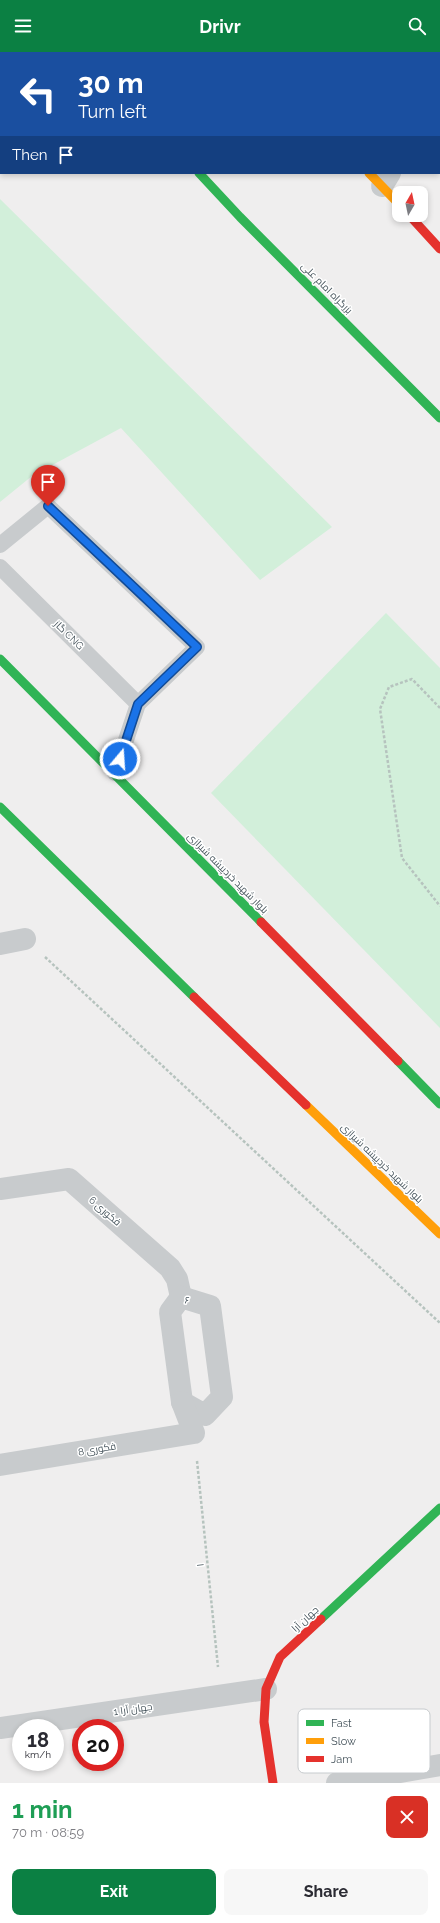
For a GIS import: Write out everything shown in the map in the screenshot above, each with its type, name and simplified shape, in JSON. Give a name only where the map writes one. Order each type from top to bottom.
[{"type":"main road","name":"بزرگراه امام علی","points":[[200,174],[240,217],[440,418]]},
{"type":"main road","points":[[380,177],[392,194]]},
{"type":"main road","points":[[415,222],[440,249]]},
{"type":"main road","name":"بلوار شهید خردپیشه شیرازی","points":[[0,659],[115,773],[440,1104]]},
{"type":"main road","name":"بلوار شهید خردپیشه شیرازی","points":[[0,807],[60,868],[440,1234]]},
{"type":"main road","name":"جهان آرا","points":[[273,1783],[264,1722],[266,1690],[280,1657],[440,1508]]},
{"type":"street","points":[[0,944],[25,939]]},
{"type":"street","name":"فکوری 6","points":[[0,1189],[69,1179],[170,1268],[177,1279],[181,1297]]},
{"type":"street","name":"۶","points":[[181,1297],[210,1306],[222,1397],[205,1415],[182,1402],[170,1312],[181,1297]]},
{"type":"street","points":[[182,1402],[194,1433]]},
{"type":"street","name":"فکوری 8","points":[[0,1466],[194,1433]]},
{"type":"street","name":"جهان آرا 1","points":[[0,1728],[266,1690]]},
{"type":"street","points":[[430,1767],[440,1765]]},
{"type":"street","points":[[337,1783],[394,1773]]},
{"type":"lane","points":[[0,545],[48,506],[197,647],[138,704],[115,773]]},
{"type":"lane","name":"گاز CNG","points":[[0,567],[138,704]]},
{"type":"path","points":[[440,708],[412,679],[389,687],[380,709],[402,858],[440,906]]},
{"type":"path","points":[[25,939],[440,1323]]},
{"type":"path","name":"۱","points":[[194,1433],[221,1696]]},
{"type":"green space","points":[[0,199],[332,527],[260,580],[121,428],[32,476],[0,502]]},
{"type":"green space","points":[[386,613],[440,668],[440,1028],[211,793]]},
{"type":"traffic: fast","points":[[200,174],[240,217],[440,418]]},
{"type":"traffic: fast","points":[[0,659],[261,922]]},
{"type":"traffic: fast","points":[[0,807],[194,997]]},
{"type":"traffic: fast","points":[[398,1061],[440,1104]]},
{"type":"traffic: fast","points":[[321,1619],[440,1508]]},
{"type":"traffic: slow","points":[[370,174],[392,197]]},
{"type":"traffic: slow","points":[[306,1105],[440,1234]]},
{"type":"traffic: jam","points":[[415,222],[440,249]]},
{"type":"traffic: jam","points":[[261,922],[398,1061]]},
{"type":"traffic: jam","points":[[194,997],[306,1105]]},
{"type":"traffic: jam","points":[[273,1783],[264,1722],[266,1689],[280,1657],[321,1619]]},
{"type":"route","points":[[48,506],[197,647],[138,704],[120,759]]}]
